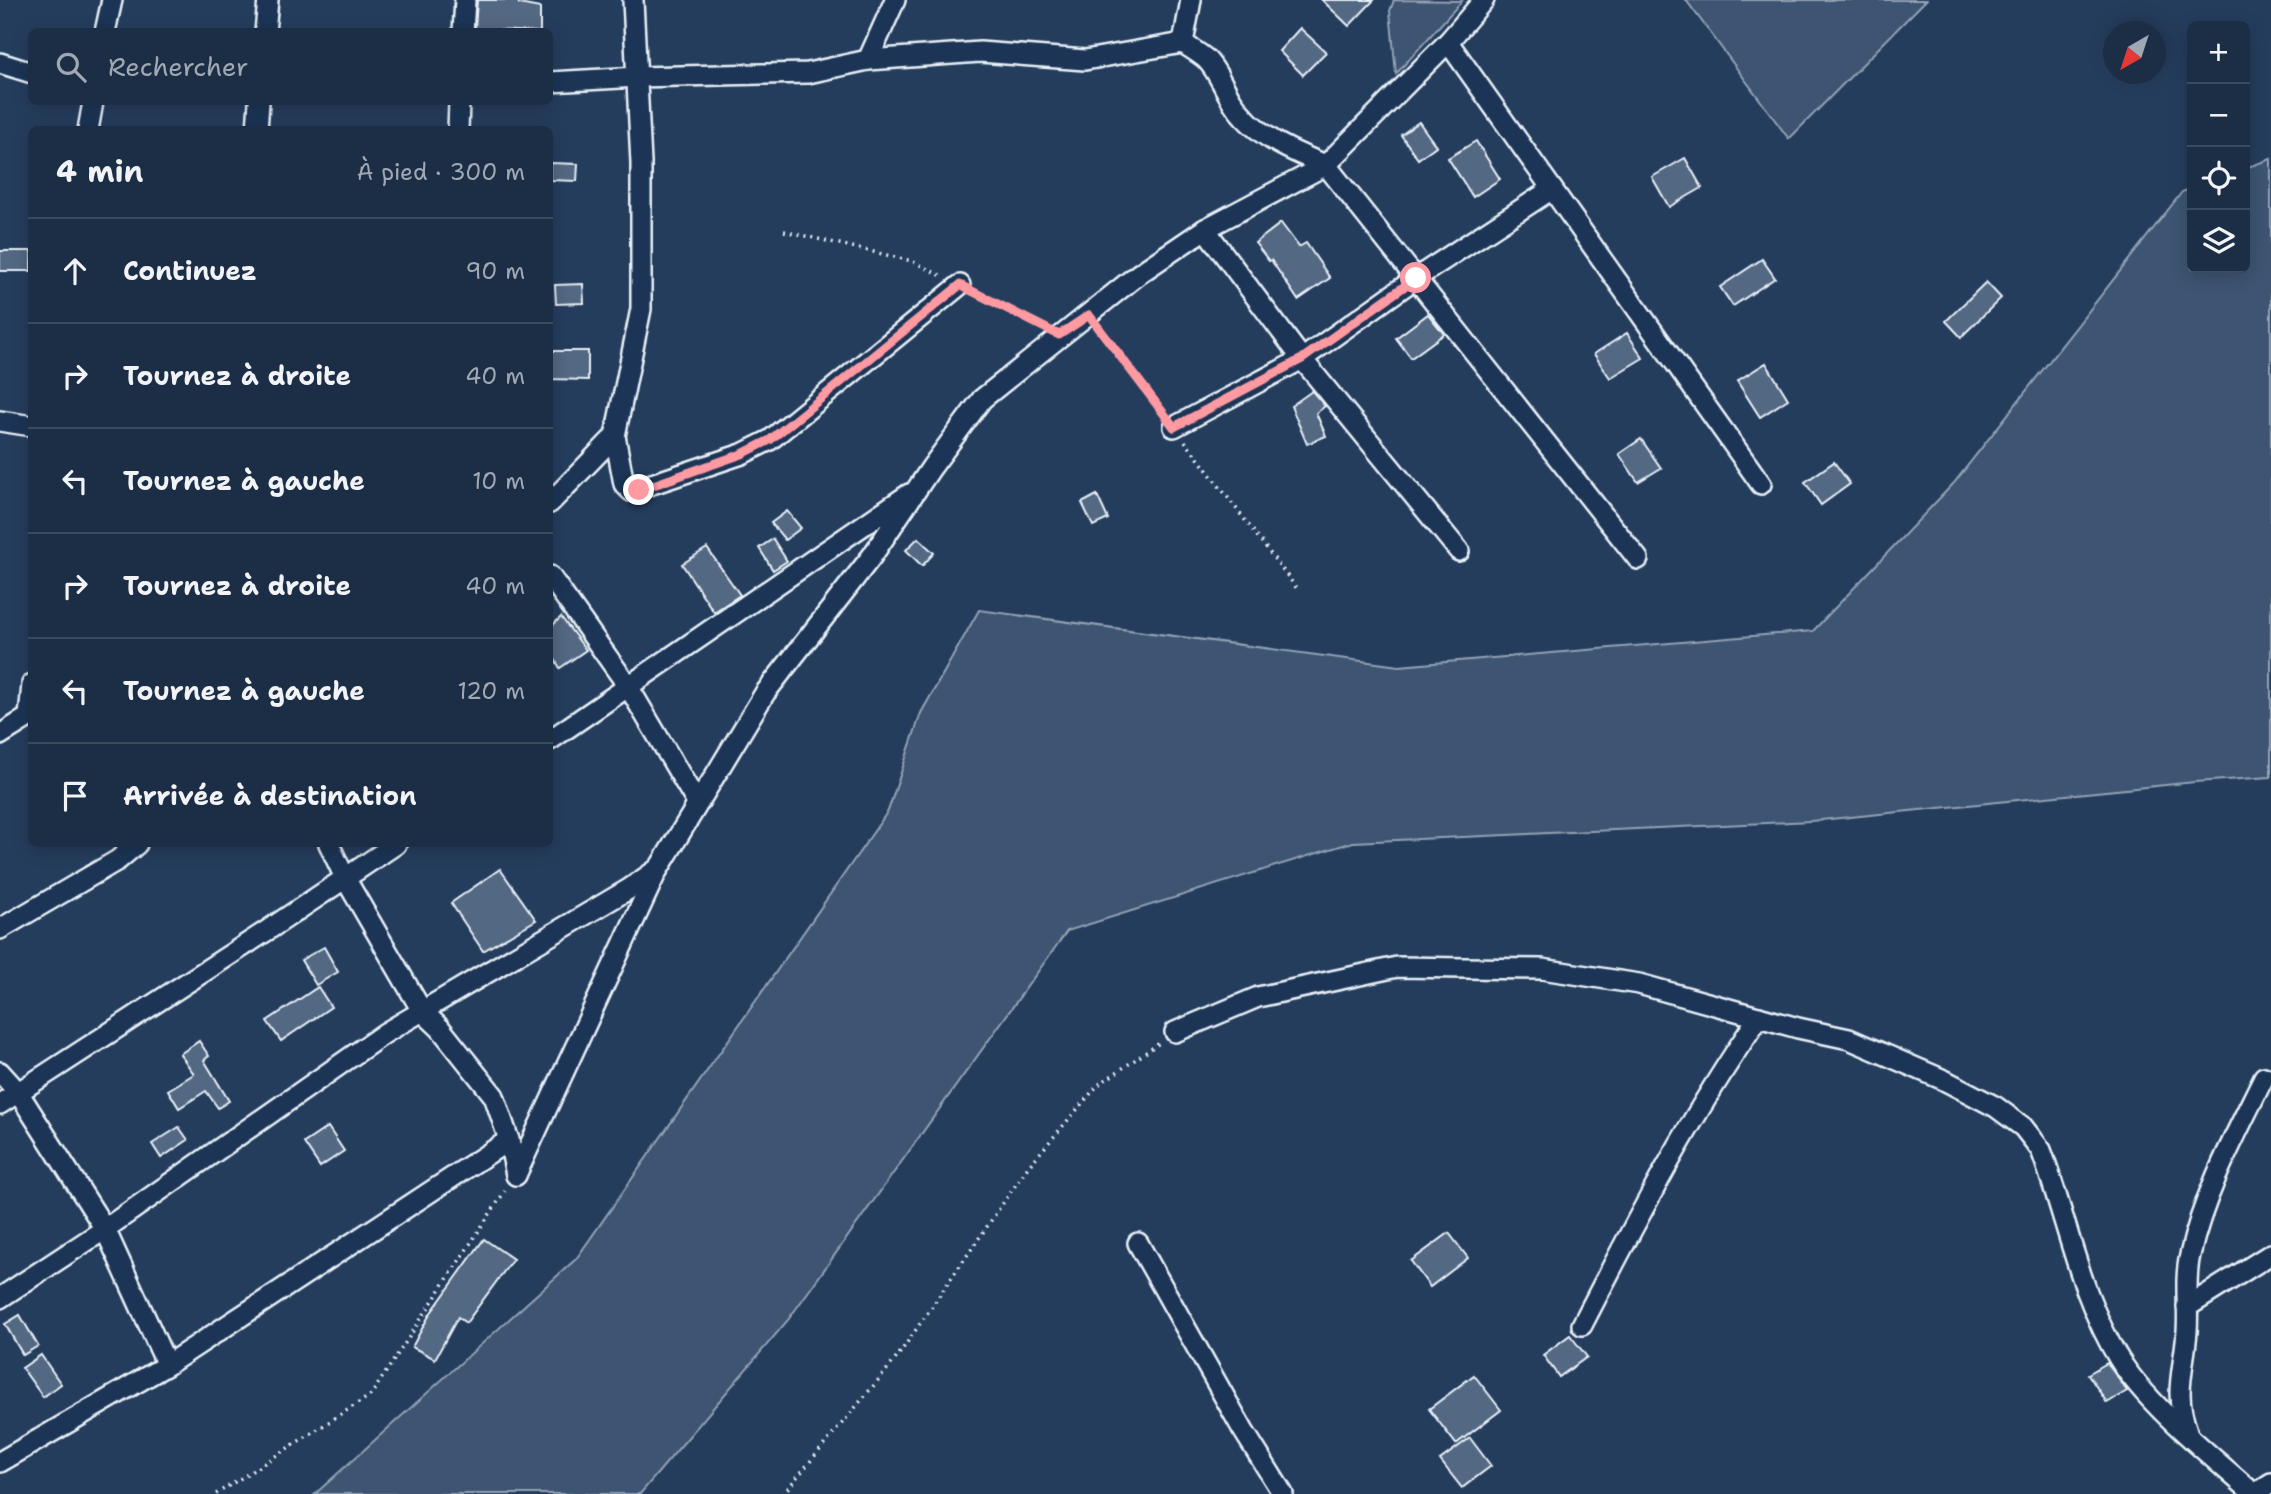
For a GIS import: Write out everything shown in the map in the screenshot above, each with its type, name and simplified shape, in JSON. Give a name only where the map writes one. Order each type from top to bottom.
[{"type":"street","points":[[106,28],[112,0]]},
{"type":"street","points":[[265,28],[268,0]]},
{"type":"street","points":[[463,28],[465,0]]},
{"type":"street","points":[[633,0],[638,77],[641,309],[615,436],[624,484],[631,491],[742,454],[770,440],[960,285]]},
{"type":"street","points":[[868,60],[895,0]]},
{"type":"street","points":[[1183,43],[1191,0]]},
{"type":"street","points":[[516,1175],[659,868],[697,803],[765,693],[872,556],[982,399],[1140,273],[1205,229],[1326,165],[1448,42],[1484,0]]},
{"type":"street","points":[[1448,42],[1761,484]]},
{"type":"street","points":[[553,82],[808,73],[868,60],[980,52],[1085,60],[1183,43],[1206,59],[1232,102],[1252,125],[1283,147],[1326,165],[1638,559]]},
{"type":"street","points":[[0,63],[28,72]]},
{"type":"street","points":[[89,126],[92,105]]},
{"type":"street","points":[[257,126],[259,105]]},
{"type":"street","points":[[458,105],[458,126]]},
{"type":"street","points":[[1174,427],[1302,359],[1416,278],[1552,189]]},
{"type":"street","points":[[1205,229],[1302,359],[1459,551]]},
{"type":"street","points":[[0,421],[28,425]]},
{"type":"street","points":[[553,500],[615,436]]},
{"type":"street","points":[[553,738],[919,487]]},
{"type":"street","points":[[553,580],[628,686],[697,803]]},
{"type":"street","points":[[0,734],[28,717]]},
{"type":"street","points":[[0,929],[118,860],[133,847]]},
{"type":"street","points":[[330,847],[345,878],[422,1011],[440,1028],[494,1096],[509,1140],[516,1175]]},
{"type":"street","points":[[0,1104],[392,847]]},
{"type":"street","points":[[0,1298],[105,1229],[373,1041],[629,889],[659,868]]},
{"type":"street","points":[[1175,1032],[1258,997],[1397,967],[1542,969],[1639,984],[1849,1039],[1944,1080],[1996,1107],[2023,1127],[2041,1150],[2099,1321],[2120,1361],[2152,1400],[2255,1494],[2271,1483]]},
{"type":"street","points":[[1582,1325],[1666,1165],[1717,1077],[1759,1017]]},
{"type":"street","points":[[0,1072],[18,1093],[105,1229],[167,1365]]},
{"type":"street","points":[[2187,1432],[2179,1409],[2179,1389],[2186,1339],[2189,1257],[2223,1162],[2264,1077]]},
{"type":"street","points":[[0,1471],[6,1458],[167,1365],[509,1140]]},
{"type":"street","points":[[1138,1243],[1230,1407],[1283,1494]]},
{"type":"street","points":[[2187,1307],[2271,1254]]},
{"type":"path","points":[[784,231],[912,261],[1059,335]]},
{"type":"path","points":[[1089,315],[1298,590]]},
{"type":"path","points":[[783,1494],[895,1360],[1037,1157],[1098,1085],[1175,1032]]},
{"type":"path","points":[[216,1494],[371,1395],[516,1175]]},
{"type":"shaded area","points":[[1394,0],[1462,1],[1396,74],[1390,11]]},
{"type":"shaded area","points":[[1686,0],[1926,0],[1789,139]]},
{"type":"shaded area","points":[[2271,159],[2271,777],[2195,782],[1811,821],[1353,842],[1067,931],[788,1320],[640,1494],[315,1494],[576,1259],[888,811],[921,713],[979,610],[1399,666],[1813,631],[1954,483],[2182,192],[2187,190],[2187,273],[2250,273],[2250,166]]},
{"type":"building","points":[[477,0],[518,0],[519,4],[540,8],[540,28],[475,28]]},
{"type":"building","points":[[1322,0],[1374,0],[1349,26]]},
{"type":"building","points":[[1300,28],[1326,52],[1303,75],[1279,51]]},
{"type":"building","points":[[1419,122],[1436,146],[1418,159],[1401,135]]},
{"type":"building","points":[[1476,141],[1500,179],[1473,197],[1448,158]]},
{"type":"building","points":[[1685,158],[1702,188],[1669,207],[1652,177]]},
{"type":"building","points":[[553,163],[578,164],[577,181],[553,180]]},
{"type":"building","points":[[1281,223],[1299,247],[1306,243],[1330,278],[1298,300],[1271,260],[1269,261],[1255,243]]},
{"type":"building","points":[[0,251],[28,251],[28,271],[0,271]]},
{"type":"building","points":[[1762,259],[1775,278],[1733,306],[1720,287]]},
{"type":"building","points":[[1986,282],[2001,298],[1961,337],[1946,321]]},
{"type":"building","points":[[583,284],[584,303],[556,304],[555,285]]},
{"type":"building","points":[[1428,314],[1444,334],[1411,358],[1396,338]]},
{"type":"building","points":[[1627,333],[1643,358],[1610,378],[1594,354]]},
{"type":"building","points":[[553,351],[588,351],[588,380],[553,379]]},
{"type":"building","points":[[1766,363],[1788,399],[1760,417],[1737,381]]},
{"type":"building","points":[[1312,391],[1325,406],[1316,413],[1326,436],[1307,444],[1291,406]]},
{"type":"building","points":[[1641,439],[1661,468],[1638,482],[1619,454]]},
{"type":"building","points":[[1834,462],[1850,484],[1821,505],[1805,482]]},
{"type":"building","points":[[1097,495],[1108,519],[1093,526],[1082,503]]},
{"type":"building","points":[[787,511],[801,528],[785,540],[771,523]]},
{"type":"building","points":[[918,538],[934,553],[922,566],[906,550]]},
{"type":"building","points":[[773,539],[787,561],[773,570],[759,548]]},
{"type":"building","points":[[707,548],[740,595],[714,612],[682,564]]},
{"type":"building","points":[[561,617],[586,650],[560,668],[553,656],[553,625]]},
{"type":"building","points":[[500,869],[536,920],[483,951],[451,903]]},
{"type":"building","points":[[324,947],[338,972],[316,985],[301,960]]},
{"type":"building","points":[[318,987],[331,1007],[281,1041],[267,1021]]},
{"type":"building","points":[[199,1041],[209,1056],[204,1060],[229,1101],[218,1108],[206,1091],[179,1108],[168,1090],[194,1074],[180,1054]]},
{"type":"building","points":[[179,1127],[188,1140],[161,1158],[152,1144]]},
{"type":"building","points":[[328,1127],[344,1151],[320,1167],[304,1143]]},
{"type":"building","points":[[1449,1233],[1468,1258],[1430,1287],[1411,1261]]},
{"type":"building","points":[[484,1239],[513,1259],[466,1323],[458,1317],[435,1359],[412,1347],[430,1314]]},
{"type":"building","points":[[20,1315],[38,1346],[23,1355],[5,1324]]},
{"type":"building","points":[[1570,1335],[1587,1357],[1559,1377],[1543,1355]]},
{"type":"building","points":[[41,1355],[61,1384],[43,1397],[22,1368]]},
{"type":"building","points":[[2107,1363],[2127,1391],[2107,1403],[2088,1374]]},
{"type":"building","points":[[1474,1375],[1501,1410],[1456,1444],[1429,1409]]},
{"type":"building","points":[[1470,1438],[1491,1466],[1462,1488],[1440,1460]]},
{"type":"route","points":[[639,490],[742,454],[770,440],[960,285],[1059,335],[1089,315],[1174,427],[1302,359],[1416,278]]}]
